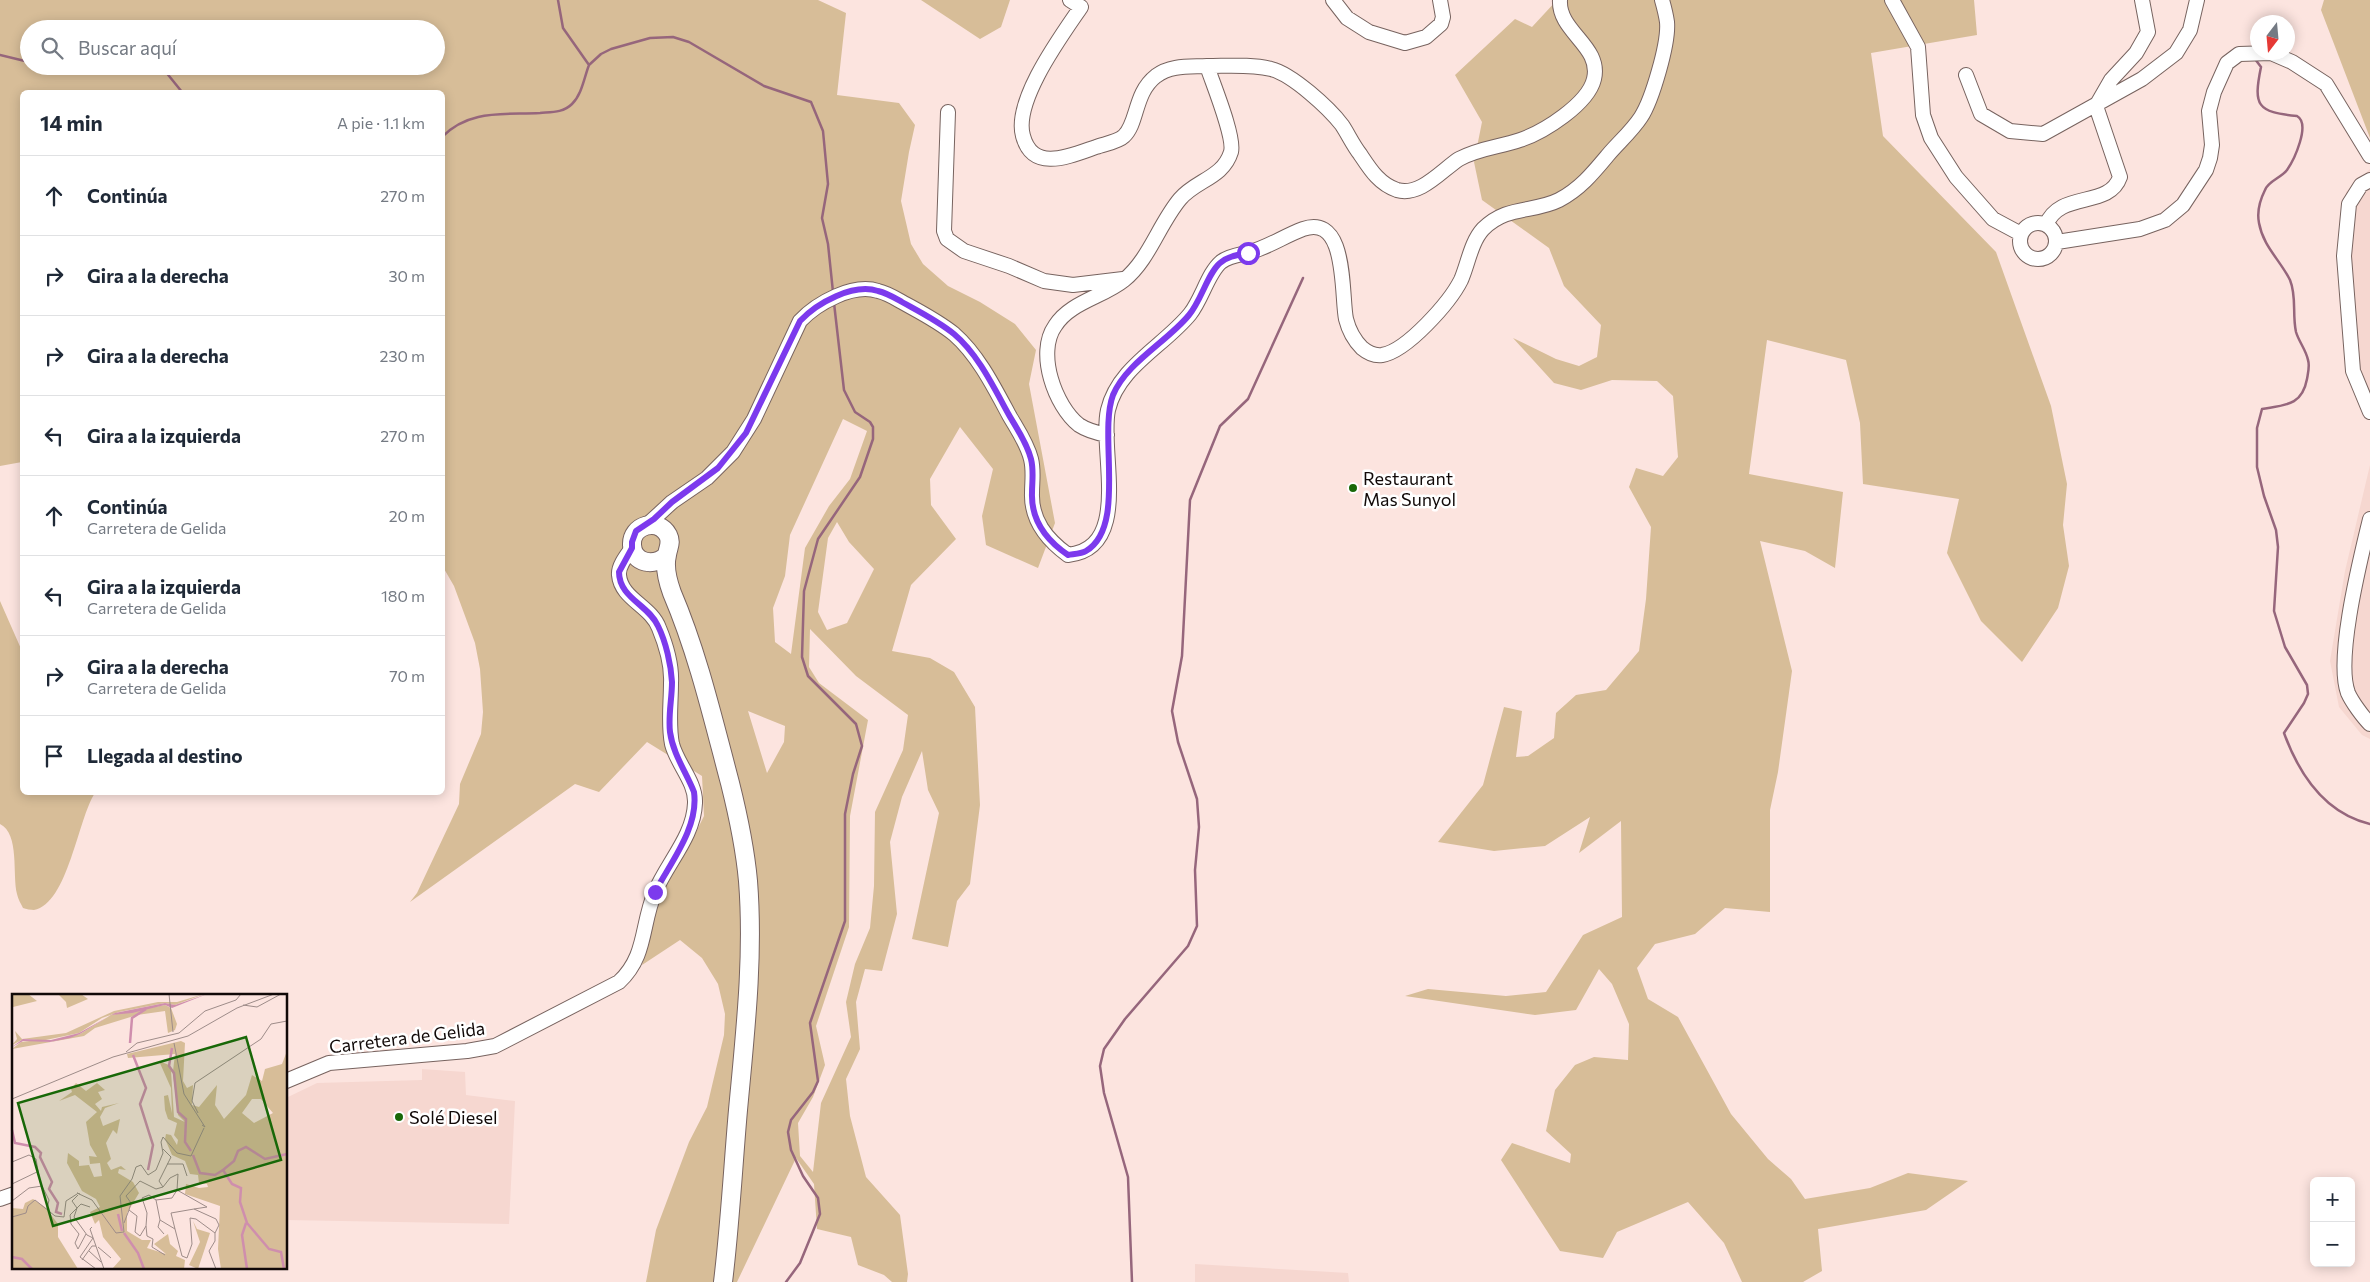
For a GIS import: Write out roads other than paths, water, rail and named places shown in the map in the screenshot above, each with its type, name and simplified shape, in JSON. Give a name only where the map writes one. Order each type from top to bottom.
[{"type":"main road","points":[[669,586],[641,557],[632,542],[636,531],[647,525],[658,526],[667,533],[670,544],[667,555],[669,586],[690,638],[725,765],[740,826],[748,880],[750,926],[748,992],[723,1282]]},
{"type":"main road","points":[[641,557],[659,561],[667,555]]},
{"type":"street","points":[[1333,0],[1347,18],[1369,32],[1405,43],[1426,38],[1441,24],[1443,17],[1440,0]]},
{"type":"street","points":[[1079,2],[1037,75],[1028,100],[1022,131],[1030,152],[1039,158],[1050,160],[1084,152],[1124,136],[1139,100],[1154,78],[1167,69],[1207,66],[1254,67],[1272,69],[1282,74],[1311,96],[1341,125],[1376,176],[1386,185],[1399,191],[1408,191],[1418,188],[1460,159],[1483,149],[1521,140],[1552,124],[1579,102],[1591,89],[1596,68],[1586,48],[1560,14],[1560,0]]},
{"type":"street","points":[[647,525],[718,468],[746,433],[800,321],[808,312],[823,303],[853,291],[877,290],[923,314],[955,335],[977,360],[1024,439],[1031,458],[1034,474],[1032,512],[1052,544],[1068,555],[1086,551],[1101,533],[1108,510],[1110,487],[1107,435],[1108,412],[1114,392],[1122,381],[1189,315],[1219,264],[1228,257],[1268,247],[1305,228],[1322,229],[1330,234],[1338,248],[1347,322],[1355,341],[1368,353],[1377,355],[1396,350],[1411,341],[1455,290],[1480,233],[1495,218],[1555,202],[1570,194],[1583,184],[1639,120],[1648,105],[1666,34],[1667,21],[1662,0]]},
{"type":"street","points":[[1892,0],[1918,47],[1923,116],[1931,138],[1956,177],[1993,219],[2021,234]]},
{"type":"street","points":[[2046,225],[2050,215],[2060,207],[2109,192],[2116,187],[2120,178],[2096,106],[2111,80],[2136,53],[2148,32],[2142,0]]},
{"type":"street","points":[[1966,75],[1981,114],[2010,131],[2043,134],[2142,79],[2176,53],[2190,30],[2197,0]]},
{"type":"street","points":[[2057,242],[2140,228],[2165,220],[2183,205],[2206,170],[2210,158],[2212,145],[2209,111],[2214,92],[2227,63],[2239,54],[2271,53],[2292,62],[2326,84],[2370,156]]},
{"type":"street","points":[[1107,435],[1084,428],[1070,417],[1063,406],[1049,373],[1049,336],[1062,317],[1125,279],[1143,258],[1180,199],[1191,189],[1218,173],[1226,165],[1232,141],[1207,66]]},
{"type":"street","points":[[948,112],[944,231],[947,239],[964,251],[1009,266],[1044,281],[1073,284],[1125,279]]},
{"type":"street","points":[[2370,180],[2360,185],[2349,204],[2344,256],[2353,370],[2370,412]]},
{"type":"street","points":[[2032,224],[2046,225],[2054,232],[2057,242],[2055,250],[2050,256],[2042,259],[2034,259],[2027,256],[2022,250],[2021,234],[2032,224]]},
{"type":"street","points":[[667,533],[672,511],[679,498]]},
{"type":"street","points":[[2370,519],[2365,564],[2344,656],[2348,692],[2370,724]]},
{"type":"street","name":"Carretera de Gelida","points":[[288,1080],[316,1067],[337,1062],[467,1051],[495,1046],[619,982],[631,971],[639,955],[655,892],[691,825],[696,801],[694,792],[672,746],[670,723],[672,682],[668,657],[659,627],[649,613],[625,591],[621,580],[621,566],[641,557]]},
{"type":"street","points":[[0,1199],[12,1195]]},
{"type":"waterway","points":[[558,0],[563,28],[589,65],[601,54],[611,49],[650,38],[673,37],[689,42],[764,86],[811,102],[823,131],[828,184],[822,218],[828,244],[833,292]]},
{"type":"waterway","points":[[0,55],[20,60]]},
{"type":"waterway","points":[[2256,60],[2261,67],[2258,91],[2258,99],[2261,105],[2273,112],[2297,116],[2301,120],[2302,126],[2300,142],[2293,158],[2287,170],[2267,187],[2260,202],[2258,215],[2264,239],[2290,280],[2296,332],[2306,353],[2309,365],[2305,388],[2301,395],[2291,403],[2262,409],[2257,428],[2257,467],[2264,496],[2276,530],[2278,547],[2274,611],[2285,647],[2307,685],[2308,694],[2284,733],[2297,763],[2315,790],[2339,811],[2354,819],[2370,824]]},
{"type":"waterway","points":[[445,134],[464,122],[488,115],[561,111],[572,104],[578,96],[589,65]]},
{"type":"waterway","points":[[168,75],[180,90]]},
{"type":"waterway","points":[[1132,1282],[1128,1177],[1104,1093],[1100,1066],[1104,1049],[1125,1019],[1188,946],[1197,926],[1195,870],[1199,827],[1197,799],[1178,742],[1172,711],[1182,656],[1190,500],[1220,426],[1248,399],[1303,278]]},
{"type":"waterway","points":[[786,1282],[800,1263],[820,1214],[818,1198],[803,1176],[791,1150],[788,1132],[791,1120],[813,1092],[818,1081],[810,1023],[845,921],[845,814],[853,774],[862,746],[856,724],[808,676],[802,657],[804,591],[818,539],[860,477],[873,439],[873,427],[870,422],[855,412],[844,390],[834,303]]},
{"type":"place","name":"Restaurant Mas Sunyol","points":[[1353,488]]},
{"type":"place","name":"Solé Diesel","points":[[399,1117]]}]
